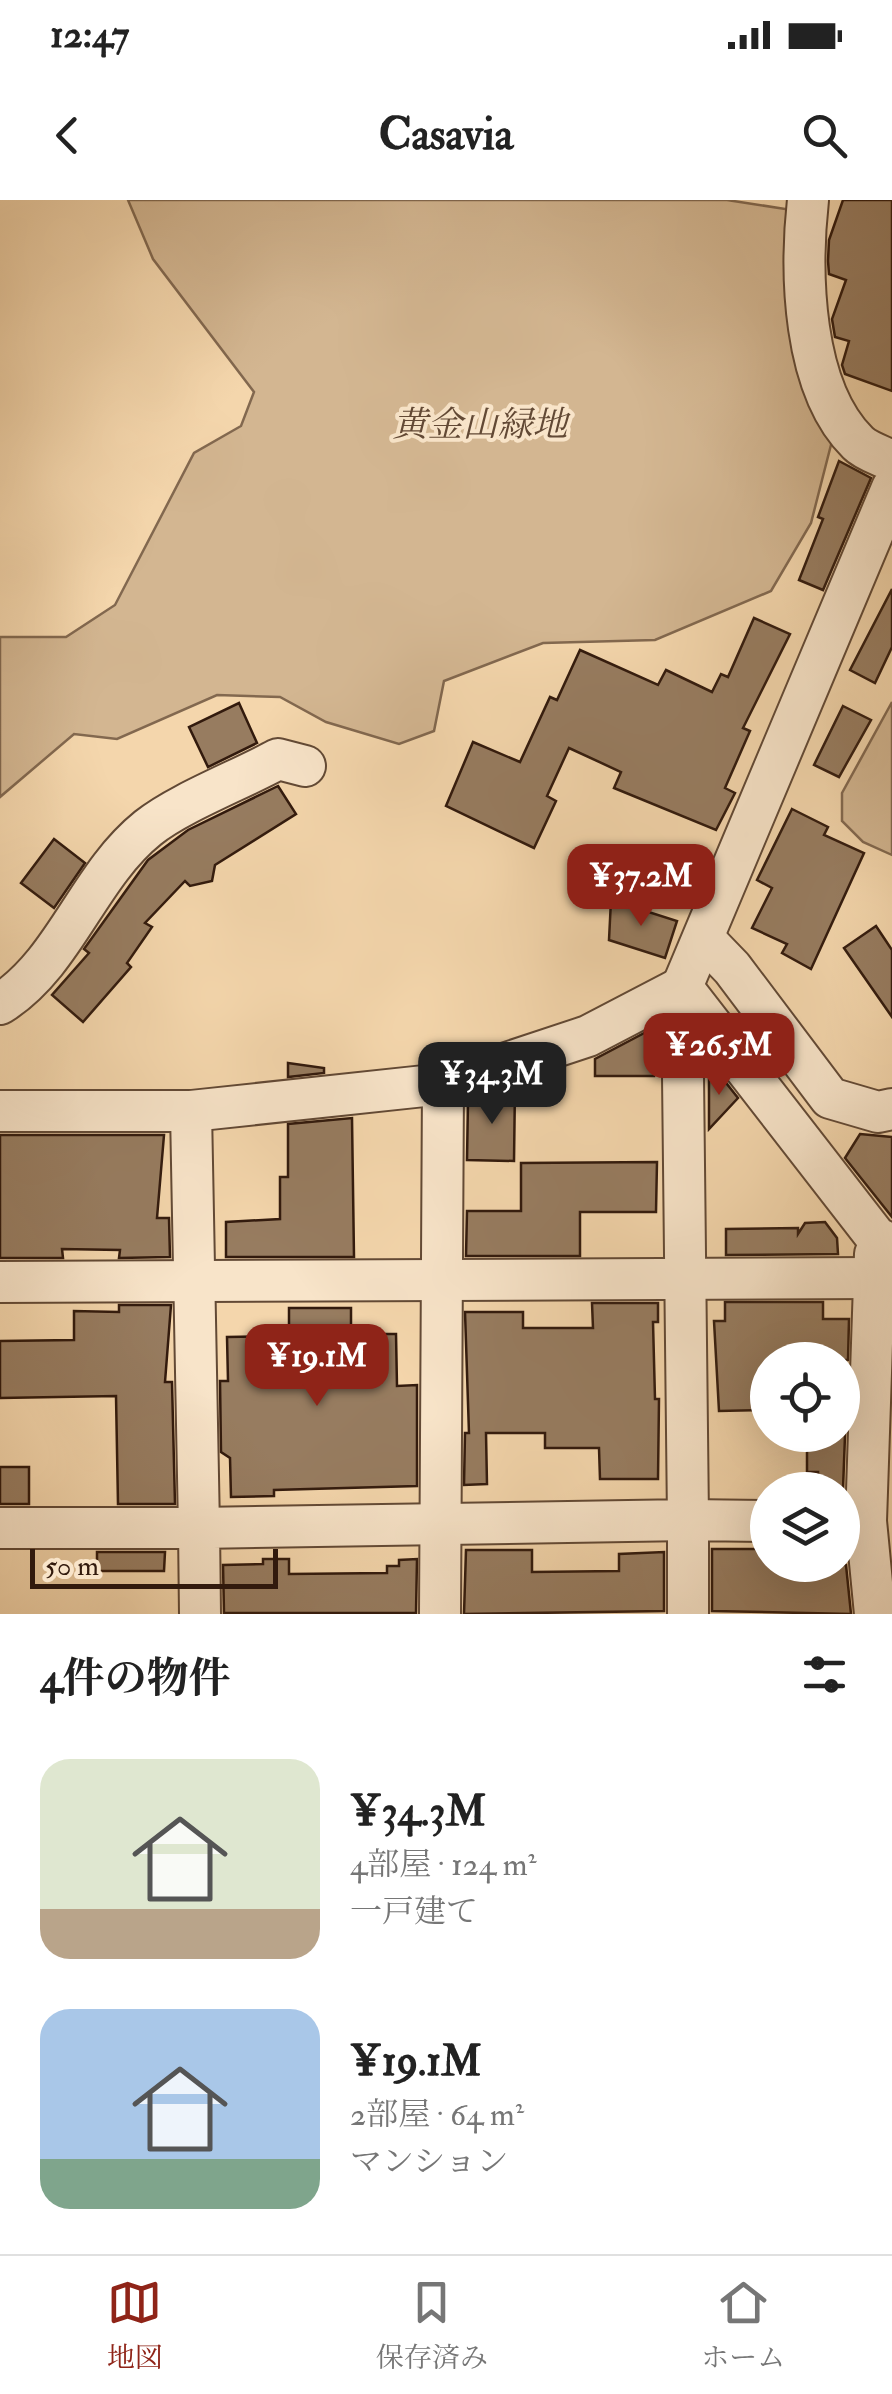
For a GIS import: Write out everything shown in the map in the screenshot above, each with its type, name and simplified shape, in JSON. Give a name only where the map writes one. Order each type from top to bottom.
[{"type":"street","points":[[808,200],[803,248],[809,328],[818,369],[859,444],[892,462]]},
{"type":"street","points":[[688,1614],[682,987],[892,488]]},
{"type":"street","points":[[0,1004],[30,986],[95,890],[148,828],[278,759],[306,766]]},
{"type":"street","points":[[704,939],[732,968],[830,1098],[878,1112],[892,1109]]},
{"type":"street","points":[[0,1110],[192,1111],[443,1084],[588,1036],[682,987]]},
{"type":"street","points":[[682,987],[881,1254],[859,1472]]},
{"type":"street","points":[[440,1614],[443,1084]]},
{"type":"street","points":[[192,1111],[200,1614]]},
{"type":"street","points":[[0,1282],[685,1281],[881,1254]]},
{"type":"street","points":[[0,1528],[750,1521]]},
{"type":"street","points":[[860,1546],[876,1614]]},
{"type":"green space","name":"黄金山緑地","points":[[128,200],[727,200],[792,210],[833,437],[811,523],[771,591],[655,640],[543,643],[444,681],[434,731],[399,744],[326,722],[280,697],[217,695],[117,739],[74,734],[0,797],[0,637],[66,637],[115,605],[194,453],[241,426],[254,392],[153,259]]},
{"type":"green space","points":[[892,702],[892,855],[863,842],[842,821],[842,793]]},
{"type":"building","points":[[843,200],[892,200],[892,391],[845,374],[842,365],[849,341],[835,337],[832,319],[846,280],[829,274],[828,261],[829,240]]},
{"type":"building","points":[[839,461],[871,478],[823,590],[799,580],[823,519],[818,517]]},
{"type":"building","points":[[892,589],[892,647],[875,683],[850,670]]},
{"type":"building","points":[[754,618],[790,634],[743,728],[750,731],[725,788],[735,793],[716,830],[614,788],[621,772],[569,748],[547,796],[556,801],[534,848],[446,806],[473,742],[520,762],[550,697],[557,700],[580,650],[658,685],[666,670],[712,692],[721,674],[728,677]]},
{"type":"building","points":[[239,703],[257,743],[208,767],[189,727]]},
{"type":"building","points":[[843,706],[871,720],[839,777],[814,765]]},
{"type":"building","points":[[278,786],[296,814],[215,865],[212,881],[190,886],[185,881],[145,923],[152,927],[127,963],[131,967],[83,1022],[52,995],[89,953],[84,949],[148,860],[188,830]]},
{"type":"building","points":[[792,809],[828,827],[824,835],[864,853],[811,969],[782,953],[787,944],[752,928],[772,888],[757,880]]},
{"type":"building","points":[[54,839],[85,863],[54,908],[21,883]]},
{"type":"building","points":[[611,900],[677,921],[665,958],[609,940]]},
{"type":"building","points":[[876,926],[892,950],[892,1017],[844,948]]},
{"type":"building","points":[[654,1030],[654,1076],[595,1076],[595,1059]]},
{"type":"building","points":[[288,1063],[324,1068],[324,1073],[288,1077]]},
{"type":"building","points":[[709,1074],[719,1074],[738,1098],[709,1129]]},
{"type":"building","points":[[515,1085],[514,1161],[467,1160],[468,1101]]},
{"type":"building","points":[[352,1118],[354,1257],[226,1257],[226,1222],[280,1219],[280,1177],[288,1177],[288,1124]]},
{"type":"building","points":[[860,1134],[892,1137],[892,1217],[845,1158]]},
{"type":"building","points":[[0,1135],[164,1135],[157,1218],[169,1218],[170,1257],[119,1258],[120,1250],[62,1249],[63,1258],[0,1258]]},
{"type":"building","points":[[657,1162],[656,1212],[580,1212],[580,1256],[466,1256],[467,1211],[521,1211],[521,1163]]},
{"type":"building","points":[[825,1222],[837,1238],[838,1254],[726,1255],[726,1229],[798,1228],[798,1234],[805,1223]]},
{"type":"building","points":[[725,1302],[823,1302],[823,1319],[849,1319],[848,1342],[750,1342],[750,1410],[719,1411],[714,1321],[725,1321]]},
{"type":"building","points":[[592,1303],[658,1303],[658,1322],[653,1322],[655,1399],[659,1399],[658,1479],[600,1479],[599,1448],[545,1448],[545,1433],[486,1433],[487,1484],[464,1485],[465,1433],[469,1433],[465,1312],[523,1312],[523,1328],[593,1328]]},
{"type":"building","points":[[119,1305],[171,1305],[165,1382],[172,1382],[175,1504],[118,1504],[116,1396],[0,1398],[0,1341],[74,1340],[74,1311],[119,1312]]},
{"type":"building","points":[[289,1308],[351,1308],[351,1334],[396,1334],[397,1386],[417,1385],[417,1486],[274,1490],[274,1496],[231,1497],[230,1458],[221,1452],[220,1381],[228,1381],[227,1337],[289,1336]]},
{"type":"building","points":[[807,1452],[844,1452],[844,1472],[807,1472]]},
{"type":"building","points":[[0,1467],[29,1467],[29,1504],[0,1504]]},
{"type":"building","points":[[712,1549],[750,1549],[750,1582],[848,1582],[851,1614],[712,1611]]},
{"type":"building","points":[[466,1550],[532,1550],[532,1572],[619,1571],[619,1554],[664,1552],[664,1611],[464,1614]]},
{"type":"building","points":[[97,1552],[165,1552],[164,1571],[97,1571]]},
{"type":"building","points":[[263,1559],[289,1559],[289,1574],[387,1573],[387,1566],[399,1566],[399,1560],[417,1559],[416,1613],[224,1613],[223,1565],[263,1564]]}]
